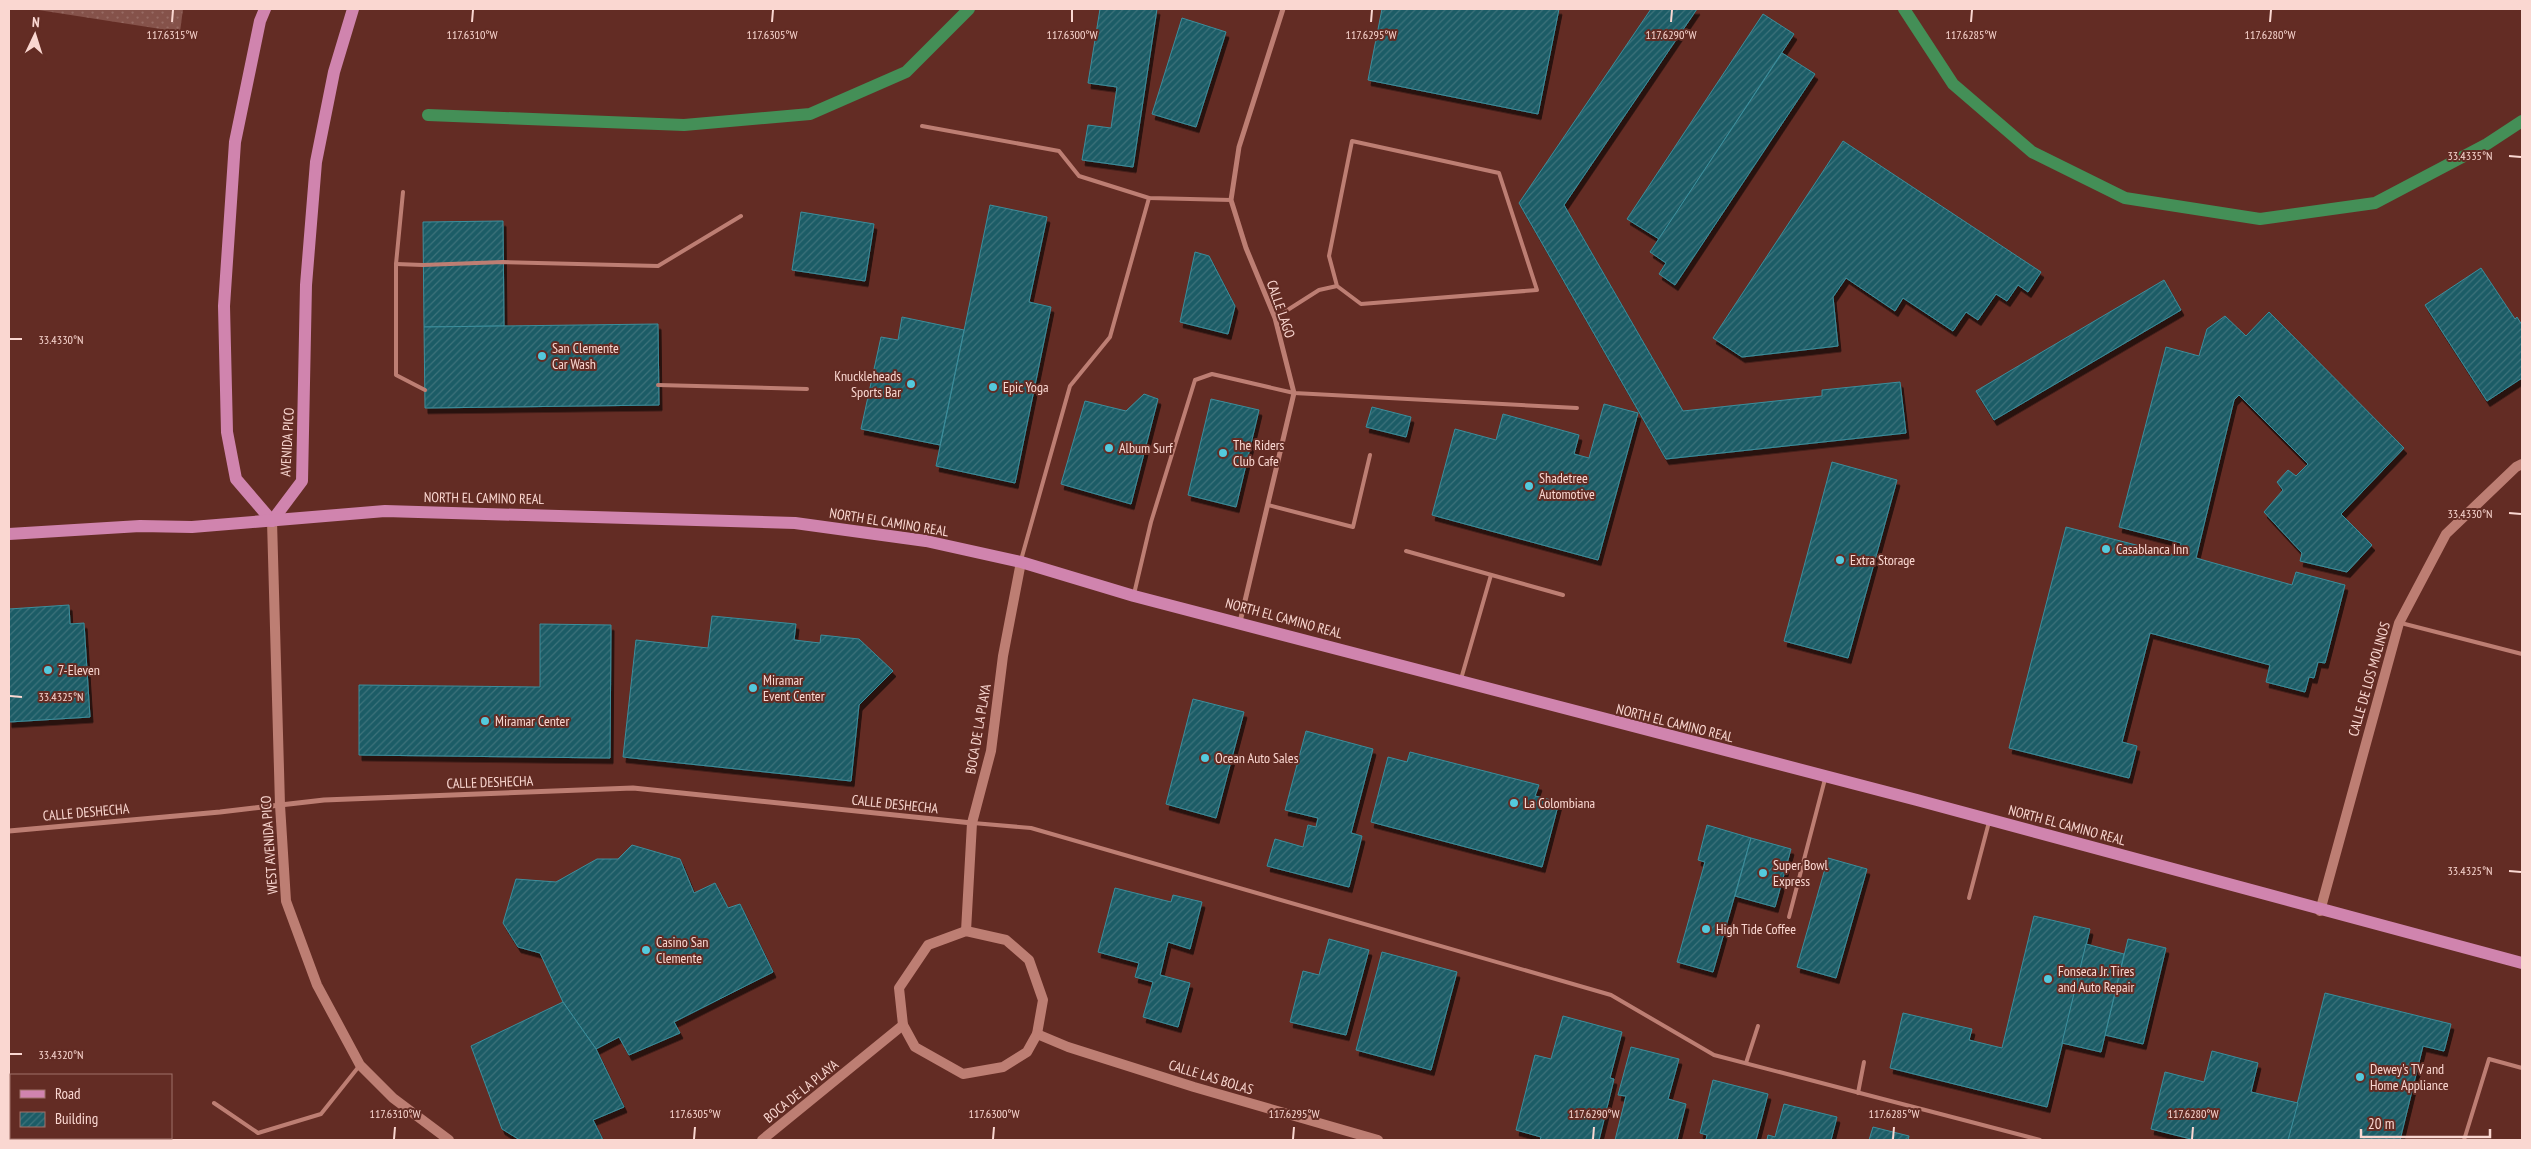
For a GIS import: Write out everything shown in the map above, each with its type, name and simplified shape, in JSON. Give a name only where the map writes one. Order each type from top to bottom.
[{"type":"main road","points":[[265,9],[260,22],[235,142],[225,316],[227,432],[236,479],[272,521]]},
{"type":"main road","name":"AVENIDA PICO","points":[[272,521],[302,481],[306,285],[316,162],[334,72],[353,9]]},
{"type":"main road","name":"NORTH EL CAMINO REAL","points":[[9,534],[140,526],[192,527],[385,511],[795,523],[926,541],[1021,562],[1134,596],[1240,622],[1989,820],[2522,963]]},
{"type":"street","name":"CALLE LAGO","points":[[1240,622],[1294,393],[1275,318],[1246,248],[1230,200],[1239,147],[1283,9]]},
{"type":"street","name":"CALLE DE LOS MOLINOS","points":[[2320,910],[2399,623],[2446,534],[2516,467],[2522,464]]},
{"type":"street","name":"WEST AVENIDA PICO","points":[[272,521],[280,805],[286,901],[317,985],[360,1065],[393,1098],[449,1140]]},
{"type":"street","name":"BOCA DE LA PLAYA","points":[[966,931],[972,824],[991,751],[1003,656],[1021,562]]},
{"type":"street","name":"CALLE DESHECHA","points":[[9,831],[336,799],[632,788],[972,824]]},
{"type":"street","points":[[966,931],[1006,940],[1029,960],[1043,1000],[1037,1034],[1026,1052],[1003,1067],[963,1074],[915,1048],[903,1024],[899,988],[928,946],[966,931]]},
{"type":"street","name":"BOCA DE LA PLAYA","points":[[762,1140],[903,1024]]},
{"type":"street","name":"CALLE LAS BOLAS","points":[[1037,1034],[1068,1047],[1194,1087],[1378,1140]]},
{"type":"lane","points":[[922,126],[1059,151],[1079,176],[1149,198],[1230,200]]},
{"type":"lane","points":[[1275,318],[1319,290],[1337,286],[1361,304],[1537,290],[1499,173],[1352,142],[1328,256],[1337,286]]},
{"type":"lane","points":[[403,192],[396,264],[396,375],[425,390]]},
{"type":"lane","points":[[1021,562],[1070,386],[1110,337],[1149,198]]},
{"type":"lane","points":[[396,264],[503,262],[658,266],[741,216]]},
{"type":"lane","points":[[1134,596],[1151,522],[1195,380],[1212,374],[1294,393],[1577,408]]},
{"type":"lane","points":[[658,385],[807,389]]},
{"type":"lane","points":[[1268,505],[1353,527],[1370,455]]},
{"type":"lane","points":[[1406,551],[1563,594]]},
{"type":"lane","points":[[1461,681],[1491,575]]},
{"type":"lane","points":[[2399,623],[2522,654]]},
{"type":"lane","points":[[1789,917],[1826,777]]},
{"type":"lane","points":[[1969,898],[1989,820]]},
{"type":"lane","points":[[972,824],[1031,828],[1611,995],[1714,1055],[2040,1140]]},
{"type":"lane","points":[[1746,1063],[1758,1026]]},
{"type":"lane","points":[[2464,1140],[2489,1059],[2522,1068]]},
{"type":"lane","points":[[1858,1093],[1864,1062]]},
{"type":"lane","points":[[214,1103],[258,1133],[322,1114],[360,1065]]},
{"type":"shaded area","points":[[32,9],[183,9],[180,32]]},
{"type":"building","points":[[1100,9],[1157,9],[1133,167],[1082,160],[1088,125],[1111,128],[1117,87],[1088,83]]},
{"type":"building","points":[[1382,9],[1559,9],[1538,114],[1368,80]]},
{"type":"building","points":[[1651,9],[1697,9],[1564,205],[1683,411],[1822,396],[1822,390],[1900,382],[1906,433],[1666,459],[1519,203]]},
{"type":"building","points":[[1763,14],[1794,34],[1659,239],[1627,219]]},
{"type":"building","points":[[1182,18],[1226,32],[1196,127],[1152,114]]},
{"type":"building","points":[[1782,53],[1815,74],[1675,285],[1659,274],[1666,263],[1650,252]]},
{"type":"building","points":[[1843,141],[2041,272],[2028,292],[2018,285],[2007,301],[1996,294],[1978,320],[1966,312],[1953,331],[1903,298],[1895,311],[1846,278],[1833,297],[1838,346],[1742,357],[1713,338]]},
{"type":"building","name":"Epic Yoga","points":[[990,205],[1047,217],[1029,302],[1051,307],[1015,483],[936,466]]},
{"type":"building","points":[[801,212],[874,224],[865,281],[792,270]]},
{"type":"building","points":[[503,221],[504,326],[424,327],[423,222]]},
{"type":"building","points":[[1195,252],[1209,256],[1235,306],[1228,334],[1180,322]]},
{"type":"building","points":[[2481,268],[2515,319],[2517,317],[2522,325],[2522,378],[2487,401],[2425,305]]},
{"type":"building","points":[[2164,280],[2181,310],[1994,420],[1976,391]]},
{"type":"building","name":"Casablanca Inn","points":[[2269,312],[2404,448],[2341,514],[2372,545],[2347,572],[2300,561],[2302,553],[2264,512],[2283,490],[2277,482],[2288,470],[2296,476],[2308,464],[2239,395],[2234,400],[2196,558],[2292,585],[2296,572],[2345,585],[2325,663],[2318,662],[2314,678],[2309,677],[2305,692],[2266,682],[2270,665],[2150,633],[2122,742],[2137,746],[2129,778],[2009,748],[2066,527],[2179,556],[2181,543],[2119,527],[2166,347],[2199,356],[2207,329],[2225,316],[2246,336]]},
{"type":"building","name":"Knuckleheads Sports Bar","points":[[902,317],[964,330],[940,445],[861,429],[881,337],[898,340]]},
{"type":"building","name":"San Clemente Car Wash","points":[[658,324],[659,405],[425,408],[424,327]]},
{"type":"building","name":"Album Surf","points":[[1144,394],[1158,399],[1131,504],[1061,484],[1085,401],[1126,411]]},
{"type":"building","name":"The Riders Club Cafe","points":[[1211,399],[1259,410],[1236,507],[1188,495]]},
{"type":"building","name":"Shadetree Automotive","points":[[1604,404],[1638,413],[1598,560],[1432,515],[1455,429],[1496,440],[1503,414],[1579,435],[1574,454],[1589,458]]},
{"type":"building","points":[[1372,407],[1411,417],[1406,437],[1366,427]]},
{"type":"building","name":"Extra Storage","points":[[1832,462],[1897,480],[1848,658],[1784,641]]},
{"type":"building","name":"7-Eleven","points":[[69,605],[70,624],[84,623],[90,717],[9,722],[9,609]]},
{"type":"building","name":"Miramar Event Center","points":[[712,616],[796,624],[794,640],[820,643],[821,635],[859,639],[893,671],[859,705],[851,781],[623,757],[636,640],[708,648]]},
{"type":"building","name":"Miramar Center","points":[[540,624],[611,625],[610,758],[359,755],[359,685],[540,687]]},
{"type":"building","name":"Ocean Auto Sales","points":[[1193,699],[1244,712],[1216,818],[1166,804]]},
{"type":"building","points":[[1306,731],[1373,749],[1351,833],[1362,836],[1349,887],[1267,866],[1275,839],[1303,847],[1308,825],[1316,827],[1318,818],[1285,810]]},
{"type":"building","points":[[1410,752],[1539,785],[1535,796],[1559,802],[1542,867],[1371,822],[1388,757],[1407,762]]},
{"type":"building","name":"High Tide Coffee","points":[[1707,825],[1751,838],[1713,972],[1677,962],[1705,862],[1698,860]]},
{"type":"building","name":"Super Bowl Express","points":[[1751,838],[1791,849],[1775,907],[1735,896]]},
{"type":"building","name":"Casino San Clemente","points":[[632,845],[680,859],[694,893],[715,883],[728,908],[740,904],[773,972],[674,1022],[680,1033],[629,1055],[619,1037],[596,1049],[563,1002],[540,953],[518,947],[503,923],[516,879],[556,882],[597,859],[618,859]]},
{"type":"building","points":[[1828,858],[1867,869],[1836,978],[1797,967]]},
{"type":"building","points":[[1115,888],[1171,902],[1173,895],[1202,902],[1190,949],[1168,942],[1160,975],[1190,983],[1178,1027],[1143,1017],[1153,982],[1135,977],[1139,963],[1098,952]]},
{"type":"building","name":"Fonseca Jr. Tires and Auto Repair","points":[[2034,916],[2090,929],[2047,1107],[1890,1068],[1903,1013],[1972,1029],[1969,1040],[2002,1048]]},
{"type":"building","points":[[1329,939],[1369,950],[1346,1035],[1290,1022],[1303,971],[1319,975]]},
{"type":"building","points":[[2128,939],[2166,948],[2143,1044],[2105,1035]]},
{"type":"building","points":[[2086,944],[2124,954],[2101,1052],[2062,1043]]},
{"type":"building","points":[[1382,952],[1457,972],[1431,1070],[1356,1050]]},
{"type":"building","name":"Dewey's TV and Home Appliance","points":[[2325,993],[2451,1024],[2444,1051],[2423,1046],[2400,1140],[2288,1140]]},
{"type":"building","points":[[563,1002],[596,1049],[624,1107],[593,1120],[603,1140],[520,1140],[502,1129],[471,1046]]},
{"type":"building","points":[[1563,1016],[1622,1032],[1610,1078],[1614,1079],[1599,1140],[1540,1140],[1541,1137],[1516,1130],[1535,1055],[1551,1059]]},
{"type":"building","points":[[1631,1047],[1679,1059],[1668,1099],[1686,1104],[1677,1140],[1615,1140],[1626,1096],[1618,1095]]},
{"type":"building","points":[[2212,1051],[2258,1063],[2251,1092],[2298,1103],[2288,1140],[2195,1140],[2151,1129],[2165,1072],[2204,1082]]},
{"type":"building","points":[[1713,1080],[1768,1094],[1756,1140],[1706,1140],[1707,1135],[1700,1133]]},
{"type":"building","points":[[1784,1104],[1837,1117],[1831,1140],[1767,1140],[1768,1135],[1775,1137]]},
{"type":"building","points":[[1873,1127],[1909,1136],[1908,1140],[1869,1140]]},
{"type":"waterway","points":[[428,115],[684,125],[810,114],[906,72],[969,9]]},
{"type":"waterway","points":[[1904,9],[1953,84],[2032,152],[2125,198],[2260,219],[2375,203],[2487,144],[2522,121]]},
{"type":"place","name":"San Clemente Car Wash","points":[[542,356]]},
{"type":"place","name":"Knuckleheads Sports Bar","points":[[911,384]]},
{"type":"place","name":"Epic Yoga","points":[[993,387]]},
{"type":"place","name":"Album Surf","points":[[1109,448]]},
{"type":"place","name":"The Riders Club Cafe","points":[[1223,453]]},
{"type":"place","name":"Shadetree Automotive","points":[[1529,486]]},
{"type":"place","name":"Casablanca Inn","points":[[2106,549]]},
{"type":"place","name":"Extra Storage","points":[[1840,560]]},
{"type":"place","name":"7-Eleven","points":[[48,670]]},
{"type":"place","name":"Miramar Event Center","points":[[753,688]]},
{"type":"place","name":"Miramar Center","points":[[485,721]]},
{"type":"place","name":"Ocean Auto Sales","points":[[1205,758]]},
{"type":"place","name":"La Colombiana","points":[[1514,803]]},
{"type":"place","name":"Super Bowl Express","points":[[1763,873]]},
{"type":"place","name":"High Tide Coffee","points":[[1706,929]]},
{"type":"place","name":"Casino San Clemente","points":[[646,950]]},
{"type":"place","name":"Fonseca Jr. Tires and Auto Repair","points":[[2048,979]]},
{"type":"place","name":"Dewey's TV and Home Appliance","points":[[2360,1077]]}]
